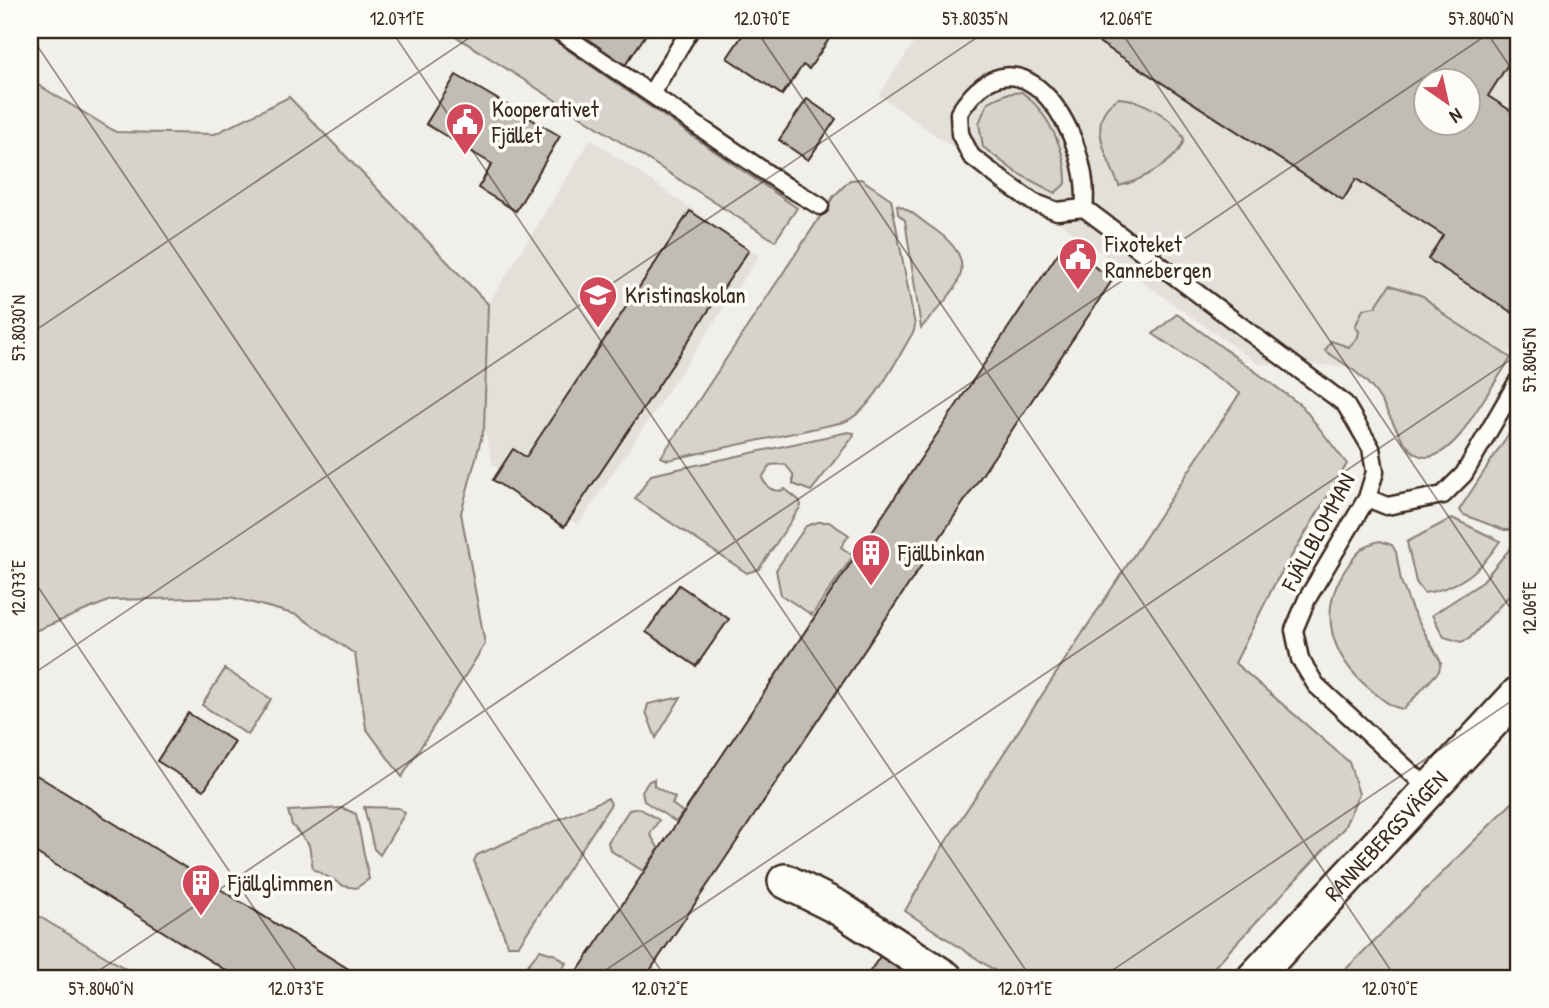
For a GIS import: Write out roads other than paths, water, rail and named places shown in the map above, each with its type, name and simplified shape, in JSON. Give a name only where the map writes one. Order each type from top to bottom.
[{"type":"street","name":"RANNEBERGSVÄGEN","points":[[1254,978],[1431,791],[1519,693]]},
{"type":"street","points":[[785,881],[837,907],[946,978]]},
{"type":"lane","points":[[557,30],[652,92],[786,186],[820,206]]},
{"type":"lane","points":[[652,92],[690,30]]},
{"type":"lane","points":[[1001,75],[1021,77],[1037,85],[1052,103],[1072,138],[1086,180],[1084,208],[1057,211],[1033,202],[971,156],[960,134],[959,113],[981,85],[1001,75]]},
{"type":"lane","name":"FJÄLLBLOMMAN","points":[[1084,208],[1141,254],[1345,404],[1371,448],[1375,472],[1367,498],[1307,599],[1294,630],[1298,649],[1316,685],[1431,791]]},
{"type":"lane","points":[[1367,498],[1387,506],[1443,495],[1464,474],[1519,379]]},
{"type":"place","name":"Kooperativet Fjället","points":[[465,156]]},
{"type":"place","name":"Fixoteket Rannebergen","points":[[1078,291]]},
{"type":"place","name":"Kristinaskolan","points":[[598,329]]},
{"type":"place","name":"Fjällbinkan","points":[[871,587]]},
{"type":"place","name":"Fjällglimmen","points":[[201,917]]}]
